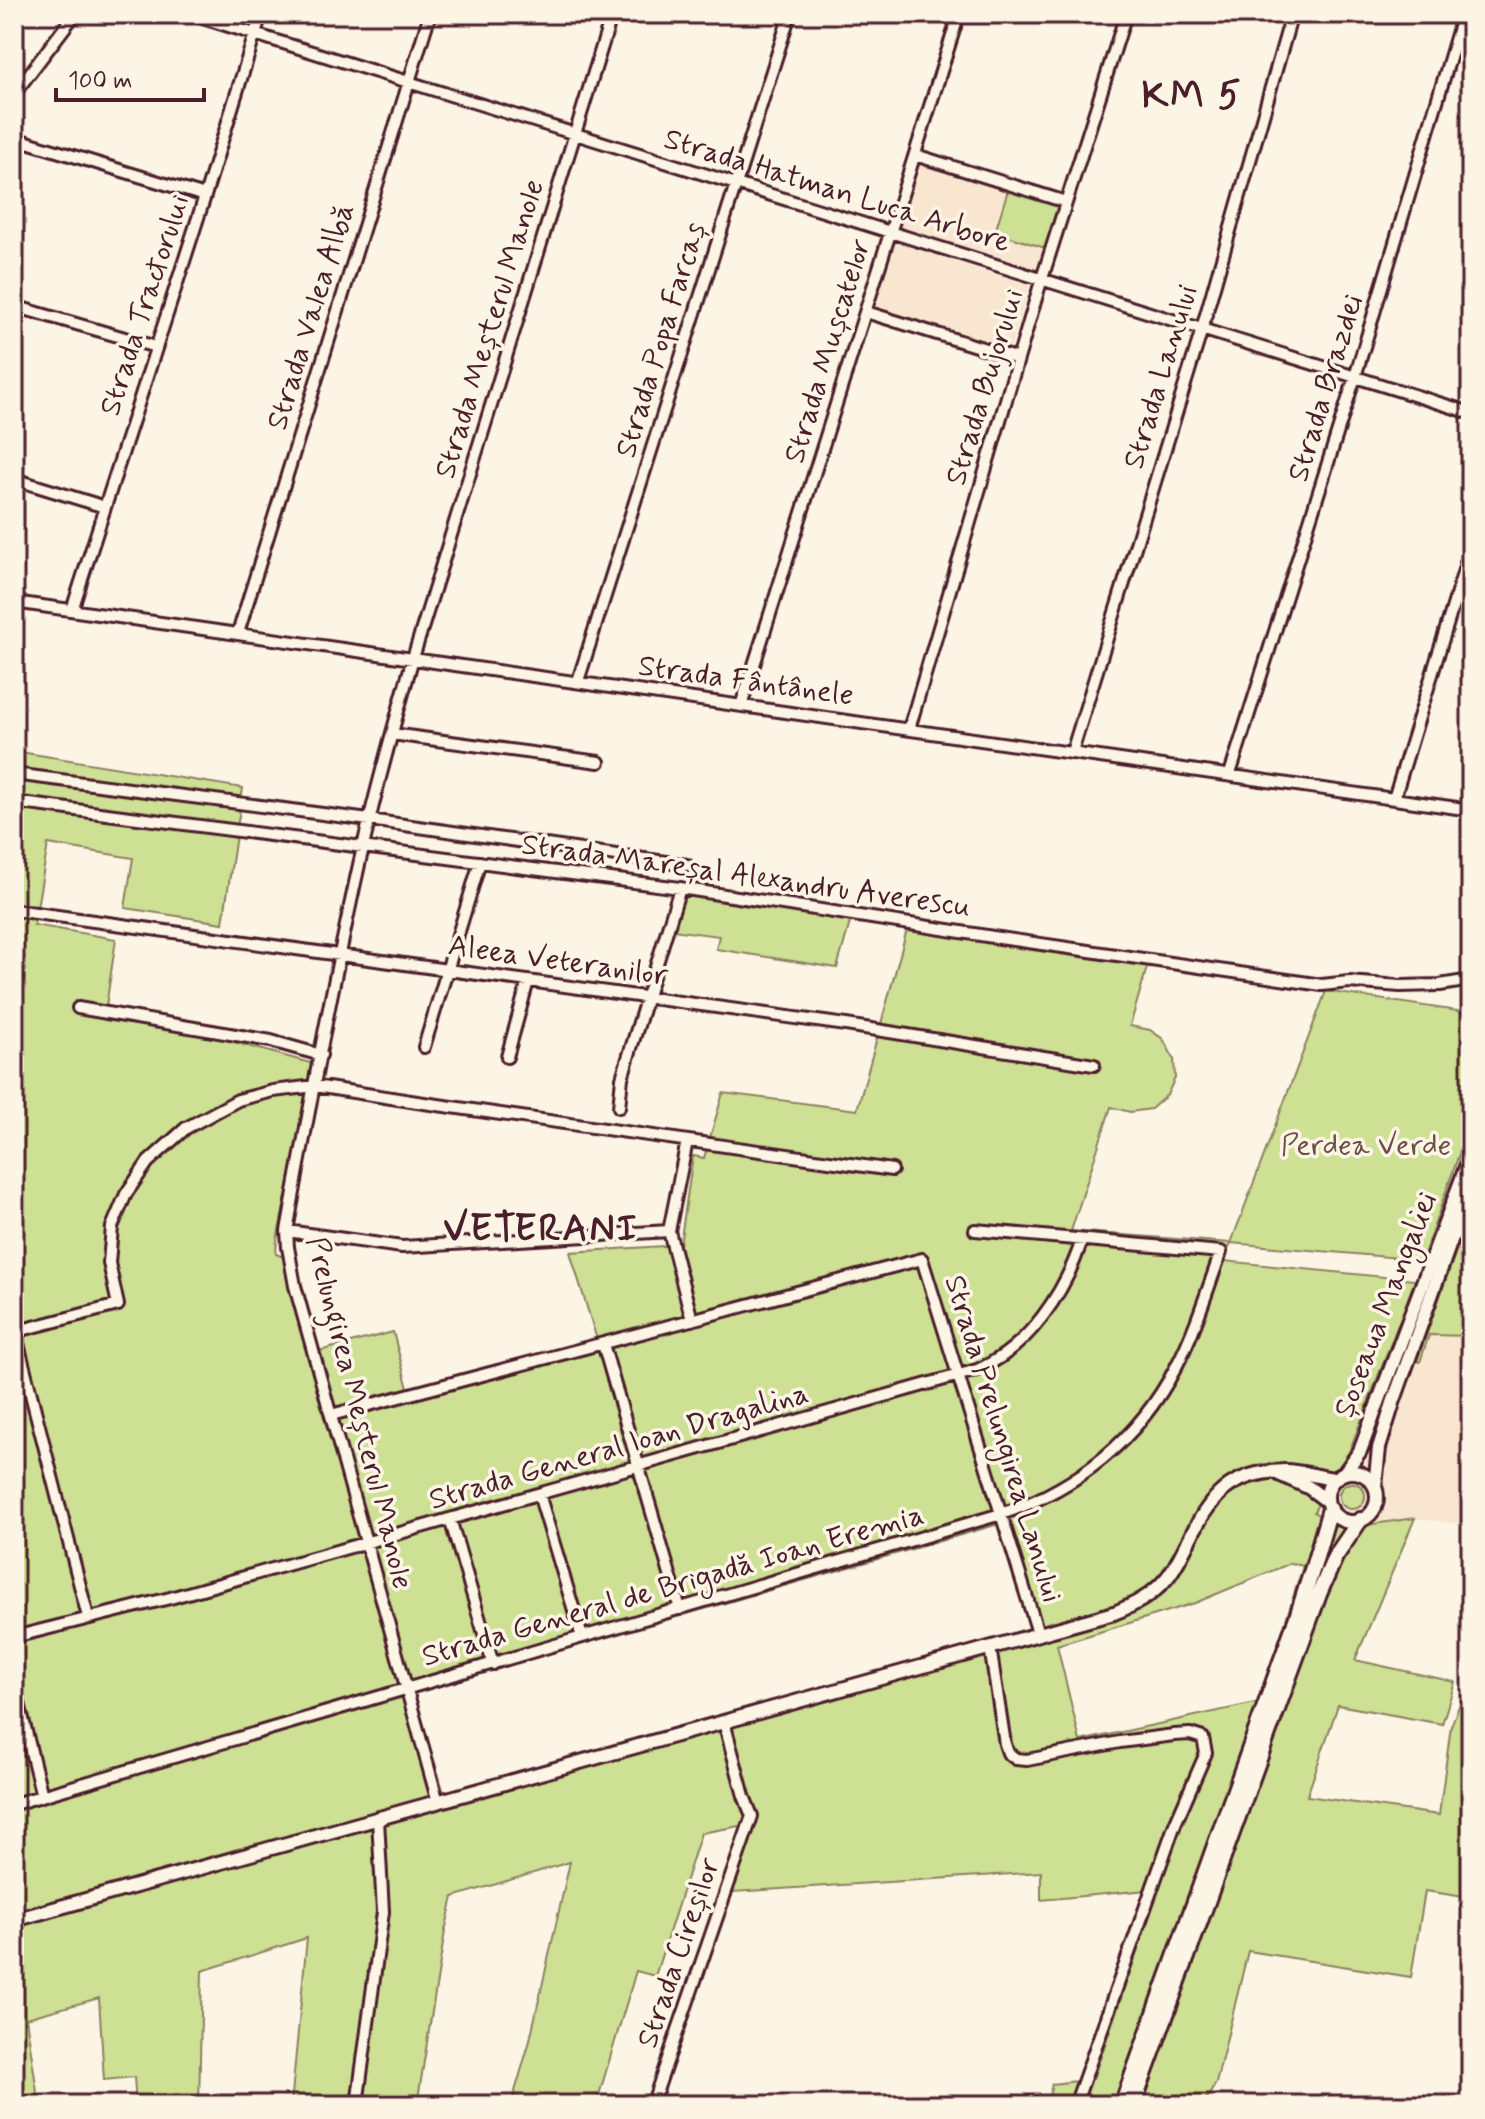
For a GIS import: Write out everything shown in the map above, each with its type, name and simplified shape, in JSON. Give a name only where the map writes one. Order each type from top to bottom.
[{"type":"highway","points":[[1122,2105],[1298,1614],[1328,1505]]},
{"type":"highway","points":[[1133,2105],[1319,1594],[1335,1557],[1360,1520]]},
{"type":"main road","name":"Șoseaua Mangaliei","points":[[1339,1476],[1360,1451],[1471,1154]]},
{"type":"main road","name":"Șoseaua Mangaliei","points":[[1375,1486],[1379,1448],[1393,1403],[1471,1184]]},
{"type":"main road","points":[[14,1920],[1114,1613],[1135,1605],[1166,1579],[1216,1495],[1247,1477],[1276,1472],[1285,1471],[1339,1476],[1359,1472],[1375,1486],[1376,1505],[1360,1520],[1341,1520],[1308,1487],[1276,1472]]},
{"type":"main road","points":[[1328,1505],[1327,1492],[1339,1476]]},
{"type":"street","points":[[14,94],[75,14]]},
{"type":"street","name":"Strada Hatman Luca Arbore","points":[[190,14],[1471,413]]},
{"type":"street","name":"Strada Tractorului","points":[[72,610],[261,14]]},
{"type":"street","name":"Strada Valea Albă","points":[[238,633],[430,14]]},
{"type":"street","name":"Strada Meșterul Manole","points":[[413,658],[612,14]]},
{"type":"street","name":"Strada Popa Farcaș","points":[[578,681],[790,14]]},
{"type":"street","name":"Strada Mușcatelor","points":[[742,703],[959,14]]},
{"type":"street","name":"Strada Bujorului","points":[[909,729],[1041,280],[1126,14]]},
{"type":"street","name":"Strada Lanului","points":[[1072,752],[1201,329],[1292,14]]},
{"type":"street","name":"Strada Brazdei","points":[[1230,774],[1355,377],[1463,14]]},
{"type":"street","points":[[14,138],[205,196]]},
{"type":"street","points":[[915,155],[1066,202]]},
{"type":"street","points":[[14,306],[156,347]]},
{"type":"street","points":[[866,312],[1018,359]]},
{"type":"street","points":[[14,479],[105,507]]},
{"type":"street","points":[[1394,799],[1471,547]]},
{"type":"street","name":"Strada Fântânele","points":[[14,602],[742,703],[1471,810]]},
{"type":"street","name":"Prelungirea Meșterul Manole","points":[[413,658],[363,846],[287,1231],[291,1266],[438,1802]]},
{"type":"street","points":[[392,734],[599,762]]},
{"type":"street","name":"Strada Mareșal Alexandru Averescu","points":[[14,774],[687,865]]},
{"type":"street","points":[[14,839],[16,802]]},
{"type":"street","name":"Strada Mareșal Alexandru Averescu","points":[[16,802],[680,888],[1322,985],[1349,982],[1440,985],[1471,980]]},
{"type":"street","points":[[424,1047],[480,862]]},
{"type":"street","points":[[619,1107],[622,1078],[680,888]]},
{"type":"street","name":"Aleea Veteranilor","points":[[14,910],[846,1025],[1094,1065]]},
{"type":"street","points":[[507,1057],[528,981]]},
{"type":"street","points":[[78,1008],[271,1041],[321,1055]]},
{"type":"street","points":[[88,1617],[14,1330],[118,1305],[109,1263],[112,1227],[126,1194],[148,1162],[186,1128],[238,1100],[273,1091],[315,1086],[892,1170]]},
{"type":"street","points":[[331,1415],[692,1320],[669,1231],[687,1141]]},
{"type":"street","points":[[975,1230],[1082,1240]]},
{"type":"street","points":[[287,1231],[402,1247],[669,1231]]},
{"type":"street","name":"Strada General de Brigadă Ioan Eremia","points":[[14,1804],[1030,1505],[1079,1478],[1107,1457],[1146,1413],[1176,1368],[1221,1252],[1082,1240]]},
{"type":"street","name":"Strada General Ioan Dragalina","points":[[14,1637],[170,1598],[959,1376],[991,1364],[1028,1333],[1056,1295],[1082,1240]]},
{"type":"street","name":"Strada Prelungirea Lanului","points":[[692,1320],[922,1259],[1038,1633]]},
{"type":"street","points":[[603,1344],[680,1609]]},
{"type":"street","points":[[539,1494],[582,1637]]},
{"type":"street","points":[[450,1519],[493,1664]]},
{"type":"street","points":[[990,1647],[1005,1744],[1008,1753],[1016,1759],[1027,1760],[1120,1742],[1190,1734],[1203,1738],[1206,1746],[1075,2105]]},
{"type":"street","points":[[14,1683],[42,1796]]},
{"type":"street","name":"Strada Cireșilor","points":[[652,2105],[752,1816],[724,1722]]},
{"type":"street","points":[[357,2105],[383,1912],[378,1819]]},
{"type":"shaded area","points":[[916,162],[1008,190],[996,232],[1045,248],[1038,271],[896,227]]},
{"type":"shaded area","points":[[892,242],[1030,285],[1011,347],[1006,351],[871,308]]},
{"type":"shaded area","points":[[1471,1120],[1471,1526],[1415,1518],[1335,1527],[1314,1513],[1333,1471],[1349,1452]]},
{"type":"green space","points":[[1008,190],[1058,206],[1045,248],[995,232]]},
{"type":"green space","points":[[14,751],[243,788],[223,923],[125,908],[133,858],[48,844],[34,925],[116,939],[104,1020],[219,1038],[314,1064],[276,1254],[296,1262],[319,1351],[393,1332],[409,1392],[598,1343],[570,1252],[680,1245],[693,1156],[704,1158],[723,1093],[857,1110],[908,926],[1148,964],[1130,1026],[1150,1030],[1163,1039],[1174,1059],[1175,1078],[1167,1095],[1151,1109],[1130,1112],[1111,1107],[1071,1231],[1231,1243],[1224,1261],[1415,1280],[1349,1452],[1333,1471],[1314,1512],[1335,1527],[1415,1518],[1355,1660],[1455,1682],[1442,1724],[1338,1705],[1307,1796],[1439,1815],[1451,1726],[1471,1676],[1471,1898],[1425,1891],[1411,1977],[1248,1951],[1216,2083],[1203,2105],[1047,2105],[1052,2084],[1093,2079],[1159,1889],[1041,1900],[1041,1872],[733,1892],[757,1823],[701,1833],[655,1976],[636,1971],[596,2105],[511,2105],[529,2044],[570,1862],[453,1897],[417,2105],[291,2105],[307,1938],[202,1971],[199,2105],[136,2105],[134,2077],[104,2080],[99,1998],[26,2018],[39,2105],[14,2105]],"holes":[[[999,1524],[1036,1628],[444,1793],[414,1693]],[[1291,1563],[1303,1566],[1260,1702],[1080,1741],[1057,1645],[1195,1603]]]},
{"type":"green space","points":[[684,893],[851,919],[837,968],[716,949],[719,936],[672,930]]},
{"type":"green space","name":"Perdea Verde","points":[[1326,991],[1471,1013],[1471,1120],[1422,1260],[1231,1243]]},
{"type":"green space","points":[[1471,1209],[1471,1336],[1429,1335],[1420,1362],[1417,1361]]},
{"type":"green space","points":[[1352,1483],[1361,1487],[1365,1496],[1361,1505],[1352,1509],[1343,1505],[1339,1496],[1343,1487]]},
{"type":"district","name":"KM 5","points":[[1192,96]]},
{"type":"district","name":"VETERANI","points":[[541,1229]]}]
